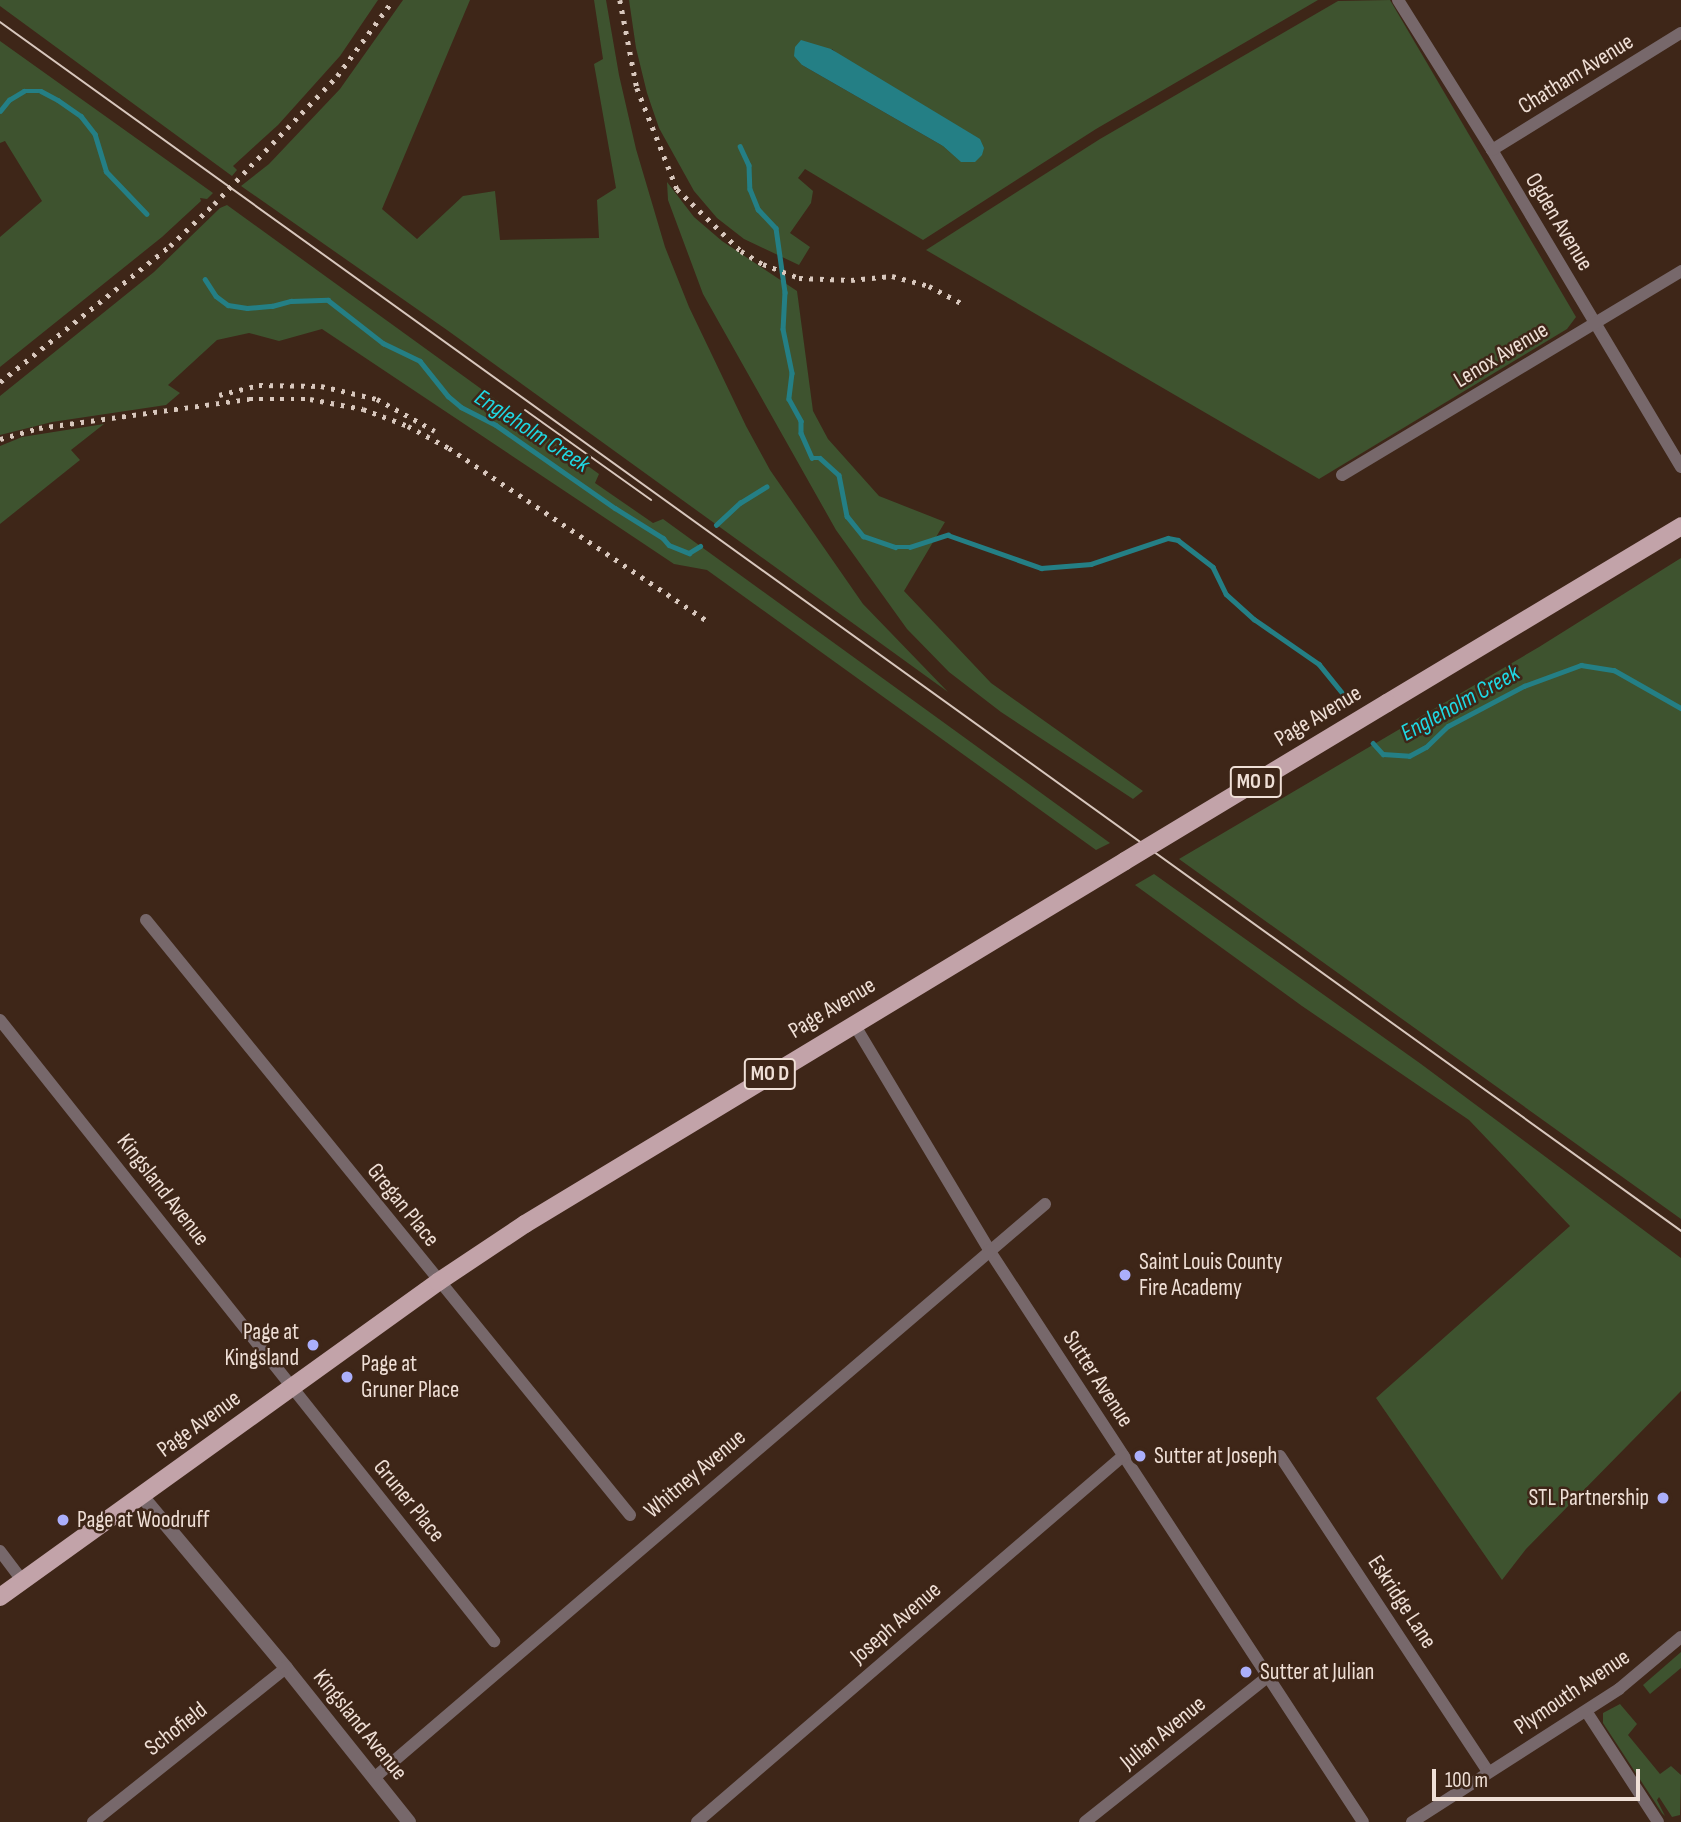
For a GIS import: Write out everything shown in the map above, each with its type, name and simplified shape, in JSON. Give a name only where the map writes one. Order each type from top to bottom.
[{"type":"main road","name":"Page Avenue","points":[[0,1597],[438,1282],[567,1197],[1681,526]]},
{"type":"street","name":"Ogden Avenue","points":[[1398,0],[1492,150],[1681,467]]},
{"type":"street","name":"Chatham Avenue","points":[[1492,150],[1681,33]]},
{"type":"street","name":"Lenox Avenue","points":[[1342,475],[1681,271]]},
{"type":"street","name":"Gregan Place","points":[[146,920],[630,1515]]},
{"type":"street","name":"Kingsland Avenue","points":[[0,1020],[291,1388]]},
{"type":"street","name":"Sutter Avenue","points":[[854,1024],[989,1250],[1363,1822]]},
{"type":"street","name":"Whitney Avenue","points":[[374,1778],[1045,1203]]},
{"type":"street","name":"Gruner Place","points":[[291,1388],[494,1641]]},
{"type":"street","name":"Joseph Avenue","points":[[696,1822],[1123,1456]]},
{"type":"street","name":"Eskridge Lane","points":[[1280,1456],[1488,1772]]},
{"type":"street","name":"Kingsland Avenue","points":[[141,1495],[286,1668],[409,1822]]},
{"type":"street","points":[[0,1551],[23,1581]]},
{"type":"street","name":"Plymouth Avenue","points":[[1412,1822],[1586,1711],[1647,1667],[1681,1637]]},
{"type":"street","name":"Schofield","points":[[93,1822],[286,1668]]},
{"type":"street","name":"Julian Avenue","points":[[1085,1822],[1267,1677]]},
{"type":"street","points":[[1586,1711],[1658,1822]]},
{"type":"green space","points":[[0,0],[378,0],[340,56],[278,125],[233,166],[237,170],[232,176],[0,6]]},
{"type":"green space","points":[[403,0],[470,0],[382,209],[417,239],[463,196],[495,191],[500,240],[599,238],[597,200],[616,188],[594,64],[603,59],[594,0],[606,0],[636,149],[665,247],[689,307],[746,426],[770,470],[863,604],[948,692],[447,330],[241,186],[269,164],[340,89]]},
{"type":"green space","points":[[629,0],[1318,0],[1096,129],[923,240],[805,169],[798,178],[813,191],[811,203],[790,233],[810,247],[799,265],[744,239],[717,218],[694,191],[659,128],[636,48]],"holes":[[[832,49],[942,146],[802,65]]]},
{"type":"green space","points":[[1390,0],[1576,317],[1567,329],[1319,479],[926,250],[1100,139],[1338,1]]},
{"type":"green space","points":[[0,41],[213,193],[207,199],[200,198],[201,201],[162,237],[0,367],[0,237],[42,201],[5,141],[0,143]]},
{"type":"green space","points":[[667,182],[694,217],[722,241],[797,291],[813,411],[828,439],[879,496],[945,522],[904,591],[991,683],[1143,791],[1133,799],[1001,712],[949,672],[907,629],[836,530],[703,294],[668,200]]},
{"type":"green space","points":[[227,205],[599,474],[595,483],[653,523],[663,519],[1110,843],[1096,850],[707,570],[674,564],[322,329],[279,341],[249,333],[217,340],[168,385],[180,393],[166,405],[52,422],[0,435],[0,396],[154,272],[220,208]]},
{"type":"green space","points":[[104,424],[71,450],[80,460],[0,524],[0,446],[22,437]]},
{"type":"green space","points":[[1681,558],[1681,1219],[1179,859],[1539,647]]},
{"type":"green space","points":[[1154,874],[1421,1064],[1681,1258],[1681,1391],[1526,1549],[1502,1580],[1376,1398],[1570,1226],[1469,1120],[1302,1006],[1135,885]]},
{"type":"green space","points":[[1681,1652],[1681,1668],[1650,1694],[1643,1685]]},
{"type":"green space","points":[[1620,1704],[1637,1724],[1628,1735],[1660,1774],[1671,1766],[1681,1775],[1680,1815],[1672,1817],[1659,1797],[1657,1800],[1665,1816],[1662,1813],[1603,1723],[1603,1713]]},
{"type":"water","points":[[801,40],[831,49],[980,139],[984,148],[982,155],[975,162],[961,162],[943,146],[802,65],[794,56],[795,47]]},
{"type":"waterway","name":"Engleholm Creek","points":[[0,111],[9,100],[24,91],[41,91],[81,116],[95,134],[106,171],[147,214]]},
{"type":"waterway","name":"Engleholm Creek","points":[[740,146],[749,165],[750,189],[758,209],[776,228],[785,292],[783,329],[792,373],[789,399],[801,421],[801,433],[812,458],[820,458],[839,475],[847,516],[863,536],[895,547],[910,547],[948,535],[1041,568],[1091,564],[1168,538],[1178,540],[1213,567],[1226,594],[1254,619],[1319,664],[1342,692]]},
{"type":"waterway","name":"Engleholm Creek","points":[[205,279],[216,296],[228,305],[247,308],[291,301],[328,300],[383,343],[420,361],[448,396],[461,407],[496,425],[663,538],[669,545],[689,553],[700,546]]},
{"type":"waterway","name":"Engleholm Creek","points":[[716,525],[740,503],[766,487]]},
{"type":"waterway","name":"Engleholm Creek","points":[[1373,743],[1383,754],[1409,756],[1426,747],[1448,726],[1524,686],[1581,665],[1614,670],[1681,708]]},
{"type":"tram line","points":[[0,22],[1681,1231]]},
{"type":"tram line","points":[[525,410],[651,500]]},
{"type":"railway","points":[[0,382],[170,246],[214,204],[337,76],[393,0]]},
{"type":"railway","points":[[620,0],[637,88],[677,189],[741,251],[763,264],[799,278],[851,280],[892,276],[929,286],[963,304]]},
{"type":"railway","points":[[219,395],[259,385],[321,386],[377,399],[435,431]]},
{"type":"railway","points":[[0,439],[39,428],[249,399],[310,399],[363,409],[408,426],[449,448],[709,622]]},
{"type":"place","name":"Saint Louis County Fire Academy","points":[[1125,1275]]},
{"type":"place","name":"Page at Kingsland","points":[[313,1345]]},
{"type":"place","name":"Page at Gruner Place","points":[[347,1377]]},
{"type":"place","name":"Sutter at Joseph","points":[[1140,1456]]},
{"type":"place","name":"STL Partnership","points":[[1663,1498]]},
{"type":"place","name":"Page at Woodruff","points":[[63,1520]]},
{"type":"place","name":"Sutter at Julian","points":[[1246,1672]]}]
